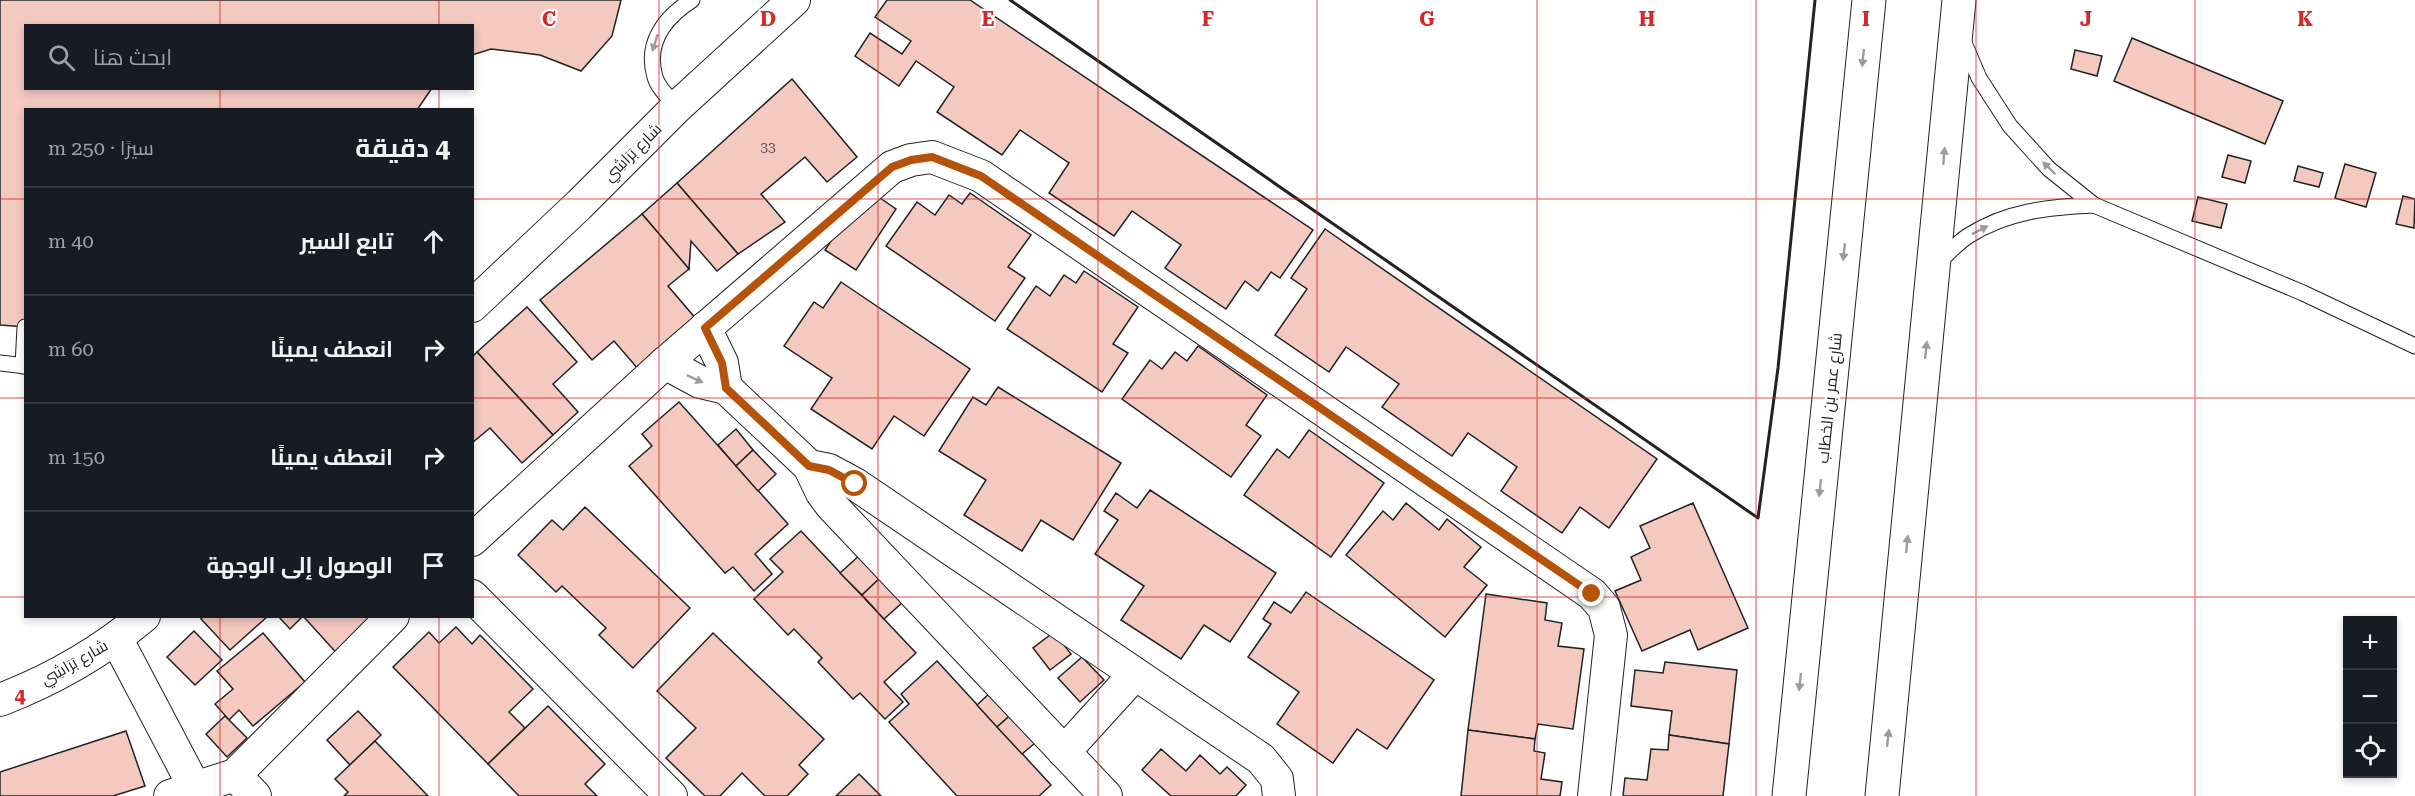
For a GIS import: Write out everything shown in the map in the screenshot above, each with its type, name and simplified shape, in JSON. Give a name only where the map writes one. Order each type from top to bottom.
[{"type":"main road","name":"شارع عمر بن الخطاب","points":[[1789,796],[1869,0]]},
{"type":"main road","points":[[1882,796],[1958,13]]},
{"type":"street","name":"شارع بَرَاشِي","points":[[474,304],[579,205],[677,107],[794,0]]},
{"type":"street","points":[[474,538],[665,363],[892,167],[911,160],[932,157],[981,176],[1592,594],[1604,608],[1611,635],[1594,796]]},
{"type":"street","points":[[705,328],[722,363],[726,388]]},
{"type":"street","points":[[665,363],[700,382],[726,388],[809,466],[822,494],[831,505],[1106,796]]},
{"type":"street","points":[[809,466],[829,470],[855,484],[1261,759],[1277,779],[1279,796]]},
{"type":"street","points":[[474,598],[671,796]]},
{"type":"street","name":"شارع بَرَاشِي","points":[[0,700],[57,675],[116,638],[141,618]]},
{"type":"street","points":[[116,638],[182,792],[245,785],[391,618]]},
{"type":"street","points":[[1064,752],[1135,674]]},
{"type":"lane","points":[[677,107],[655,79],[652,53],[656,36],[663,23],[692,0]]},
{"type":"lane","points":[[1958,13],[1979,78],[2010,126],[2049,169],[2094,205],[2303,293],[2415,346]]},
{"type":"lane","points":[[1934,266],[1967,237],[2005,217],[2048,207],[2094,205]]},
{"type":"lane","points":[[0,363],[24,366]]},
{"type":"building","points":[[0,0],[621,0],[612,36],[581,71],[540,55],[491,49],[474,54],[474,24],[24,24],[24,90],[431,90],[418,108],[24,108],[24,327],[0,325]]},
{"type":"building","points":[[887,0],[970,0],[1313,230],[1280,278],[1271,272],[1258,291],[1245,281],[1226,309],[1165,268],[1181,245],[1132,211],[1114,236],[1049,193],[1069,163],[1020,130],[1002,155],[937,112],[954,87],[916,61],[899,86],[855,56],[870,33],[902,54],[911,41],[875,17]]},
{"type":"building","points":[[2132,38],[2283,101],[2265,144],[2114,81]]},
{"type":"building","points":[[2075,50],[2102,56],[2097,76],[2071,69]]},
{"type":"building","points":[[792,79],[857,157],[827,182],[805,157],[761,194],[785,222],[738,254],[677,183]]},
{"type":"building","points":[[2228,155],[2251,161],[2245,183],[2222,177]]},
{"type":"building","points":[[2345,164],[2376,173],[2366,207],[2335,198]]},
{"type":"building","points":[[2298,166],[2323,173],[2319,187],[2294,181]]},
{"type":"building","points":[[677,183],[738,254],[717,271],[691,241],[689,269],[642,214]]},
{"type":"building","points":[[970,193],[1031,235],[1008,267],[1025,278],[995,321],[886,246],[917,202],[935,215],[949,195],[962,204]]},
{"type":"building","points":[[877,196],[896,209],[856,270],[825,250],[857,202],[868,209]]},
{"type":"building","points":[[2403,196],[2415,199],[2414,228],[2396,224]]},
{"type":"building","points":[[2198,197],[2227,204],[2221,228],[2192,221]]},
{"type":"building","points":[[642,214],[689,269],[668,286],[697,320],[639,370],[614,341],[592,360],[540,300]]},
{"type":"building","points":[[1325,229],[1657,459],[1609,528],[1580,507],[1562,533],[1501,491],[1517,467],[1468,433],[1452,456],[1382,407],[1399,384],[1346,347],[1329,372],[1275,335],[1307,289],[1291,278]]},
{"type":"building","points":[[1084,271],[1138,307],[1113,344],[1128,353],[1102,392],[1007,329],[1036,286],[1050,296],[1064,275],[1076,283]]},
{"type":"building","points":[[841,282],[970,369],[924,436],[894,416],[872,449],[811,409],[832,378],[784,346],[814,302],[823,308]]},
{"type":"building","points":[[527,307],[577,362],[553,384],[578,412],[553,435],[477,352]]},
{"type":"building","points":[[1198,346],[1267,395],[1246,425],[1261,436],[1231,477],[1122,399],[1150,360],[1162,369],[1175,352],[1187,361]]},
{"type":"building","points":[[477,352],[553,435],[522,463],[490,428],[474,441],[474,355]]},
{"type":"building","points":[[998,387],[1121,463],[1073,540],[1041,520],[1022,551],[964,515],[986,480],[939,451],[973,397],[986,405]]},
{"type":"building","points":[[679,402],[788,524],[755,554],[772,574],[754,591],[733,567],[725,573],[629,466],[652,446],[642,434]]},
{"type":"building","points":[[736,429],[753,450],[736,466],[718,445]]},
{"type":"building","points":[[1309,430],[1384,483],[1331,557],[1244,495],[1277,449],[1289,458]]},
{"type":"building","points":[[753,450],[776,474],[758,491],[736,466]]},
{"type":"building","points":[[1150,490],[1276,573],[1230,642],[1204,625],[1181,659],[1121,620],[1144,586],[1095,554],[1118,520],[1104,511],[1116,493],[1137,508]]},
{"type":"building","points":[[1406,503],[1439,530],[1447,519],[1481,547],[1464,567],[1487,585],[1445,637],[1346,555],[1383,511],[1393,520]]},
{"type":"building","points":[[1693,503],[1748,628],[1698,650],[1690,630],[1642,651],[1615,591],[1641,580],[1631,557],[1650,548],[1640,526]]},
{"type":"building","points":[[585,507],[690,608],[633,668],[599,635],[606,628],[562,586],[556,592],[518,555],[552,520],[563,530]]},
{"type":"building","points":[[801,531],[916,653],[884,682],[903,702],[885,719],[860,693],[853,699],[818,662],[822,658],[794,629],[788,635],[754,599],[783,572],[770,559]]},
{"type":"building","points":[[861,554],[881,577],[862,595],[840,573]]},
{"type":"building","points":[[881,577],[903,602],[884,619],[862,595]]},
{"type":"building","points":[[1306,592],[1434,680],[1387,749],[1357,729],[1333,763],[1277,724],[1299,692],[1248,657],[1271,624],[1263,619],[1274,602],[1291,613]]},
{"type":"building","points":[[1486,594],[1547,603],[1545,620],[1562,623],[1558,646],[1584,649],[1573,729],[1538,724],[1535,739],[1468,730]]},
{"type":"building","points":[[202,618],[266,618],[230,650]]},
{"type":"building","points":[[280,618],[301,618],[290,629]]},
{"type":"building","points":[[305,618],[385,618],[341,658]]},
{"type":"building","points":[[456,627],[472,644],[480,635],[533,689],[509,712],[525,728],[488,764],[393,667],[429,632],[439,643]]},
{"type":"building","points":[[194,631],[222,660],[195,685],[167,657]]},
{"type":"building","points":[[1054,632],[1071,654],[1050,670],[1033,648]]},
{"type":"building","points":[[263,633],[305,682],[253,726],[239,710],[229,720],[215,704],[233,689],[217,671]]},
{"type":"building","points":[[713,633],[824,739],[799,765],[808,774],[787,796],[765,796],[742,773],[720,796],[705,796],[666,758],[696,728],[657,691]]},
{"type":"building","points":[[1082,657],[1104,680],[1080,702],[1058,678]]},
{"type":"building","points":[[937,661],[1051,785],[1039,796],[957,796],[889,722],[909,704],[901,694]]},
{"type":"building","points":[[1665,662],[1737,670],[1729,744],[1669,735],[1672,711],[1631,706],[1635,670],[1663,673]]},
{"type":"building","points":[[993,690],[1014,712],[997,727],[977,705]]},
{"type":"building","points":[[548,706],[605,764],[585,784],[597,796],[519,796],[488,764]]},
{"type":"building","points":[[358,711],[381,735],[350,765],[327,740]]},
{"type":"building","points":[[1014,712],[1041,738],[1022,754],[997,727]]},
{"type":"building","points":[[225,716],[247,738],[227,757],[206,734]]},
{"type":"building","points":[[1468,730],[1535,739],[1534,751],[1545,753],[1541,779],[1562,782],[1560,796],[1461,796]]},
{"type":"building","points":[[126,731],[145,786],[113,796],[0,796],[0,772]]},
{"type":"building","points":[[1669,735],[1729,744],[1723,796],[1623,796],[1625,778],[1647,780],[1651,749],[1668,750]]},
{"type":"building","points":[[375,741],[428,796],[344,796],[348,792],[335,779]]},
{"type":"building","points":[[1161,749],[1186,771],[1200,755],[1220,774],[1227,767],[1246,785],[1236,796],[1171,796],[1142,770]]},
{"type":"building","points":[[859,774],[881,796],[836,796]]},
{"type":"wall","points":[[1010,0],[1758,518],[1778,368],[1815,0]]},
{"type":"route","points":[[855,484],[829,470],[809,466],[726,388],[722,363],[705,328],[892,167],[911,160],[932,157],[981,176],[1592,594]]}]
